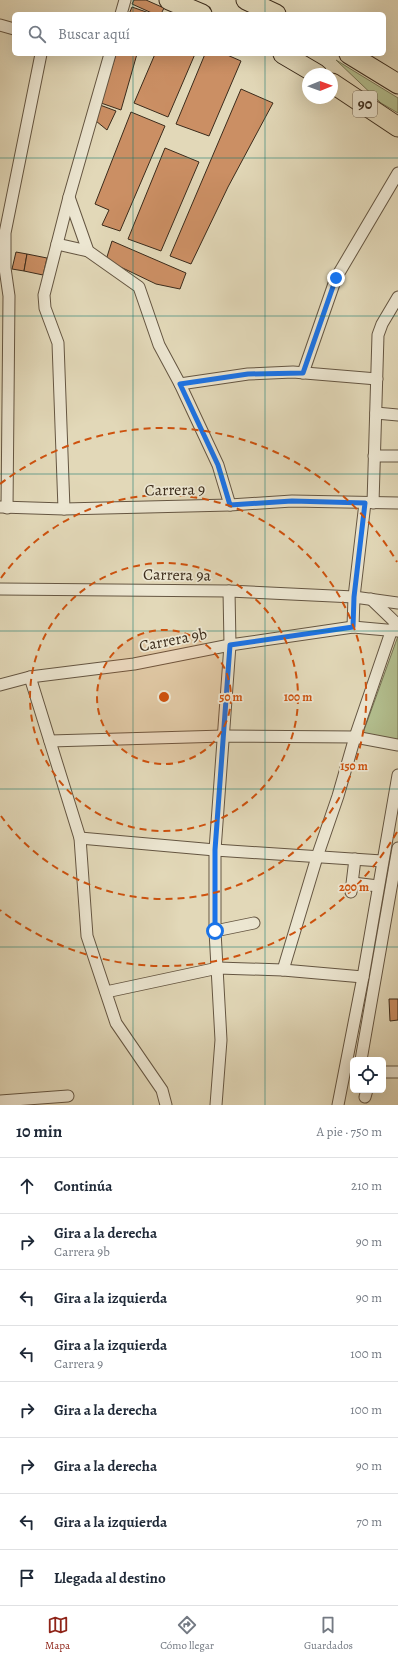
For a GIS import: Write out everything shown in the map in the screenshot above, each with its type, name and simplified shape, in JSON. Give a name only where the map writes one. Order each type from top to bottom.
[{"type":"highway","points":[[169,0],[197,12]]},
{"type":"highway","points":[[246,0],[272,12]]},
{"type":"highway","points":[[287,56],[307,68]]},
{"type":"highway","name":"90","points":[[352,56],[398,84]]},
{"type":"highway","name":"90","points":[[338,87],[398,127]]},
{"type":"street","points":[[122,12],[125,0]]},
{"type":"street","points":[[0,25],[12,28]]},
{"type":"street","points":[[3,507],[9,296],[5,268],[5,233],[41,56]]},
{"type":"street","points":[[64,509],[58,343],[45,308],[44,295],[56,244],[108,56]]},
{"type":"street","points":[[303,373],[336,278],[398,172]]},
{"type":"street","points":[[69,197],[88,251]]},
{"type":"street","points":[[56,244],[88,251],[139,287],[159,345],[180,384],[218,465],[230,505]]},
{"type":"street","points":[[353,627],[354,597],[369,503],[374,456],[378,335],[382,324],[398,297]]},
{"type":"street","points":[[180,384],[248,374],[303,373],[377,380]]},
{"type":"street","points":[[376,413],[398,416]]},
{"type":"street","points":[[374,456],[398,456]]},
{"type":"street","name":"Carrera 9","points":[[3,507],[64,509],[230,505],[292,501],[398,503]]},
{"type":"street","name":"Carrera 9a","points":[[0,588],[229,591],[354,597],[398,603]]},
{"type":"street","points":[[216,1105],[221,1040],[215,931],[215,850],[230,645],[229,591]]},
{"type":"street","points":[[283,970],[316,857],[338,796],[356,737],[396,628],[370,599]]},
{"type":"street","name":"Carrera 9b","points":[[0,685],[30,677],[134,664],[230,645],[353,627],[396,628]]},
{"type":"street","points":[[30,677],[80,838],[87,936],[116,1023],[162,1090],[166,1105]]},
{"type":"street","points":[[50,741],[224,736],[356,737],[398,745]]},
{"type":"street","points":[[338,1105],[363,977],[398,775]]},
{"type":"street","points":[[80,838],[215,850],[382,862]]},
{"type":"street","points":[[361,1057],[398,848]]},
{"type":"street","points":[[355,860],[352,887],[378,886]]},
{"type":"street","points":[[215,931],[254,923]]},
{"type":"street","points":[[106,992],[218,968],[283,970],[363,977]]},
{"type":"street","points":[[386,1072],[398,1072]]},
{"type":"street","points":[[0,1102],[68,1096]]},
{"type":"green space","points":[[336,60],[398,98],[398,113],[381,103]]},
{"type":"green space","points":[[398,636],[398,741],[363,733]]},
{"type":"building","points":[[134,0],[146,0],[164,8],[162,12],[150,12],[132,4]]},
{"type":"building","points":[[132,7],[146,12],[130,12]]},
{"type":"building","points":[[115,56],[136,56],[121,110],[101,103]]},
{"type":"building","points":[[154,56],[194,56],[168,117],[134,103]]},
{"type":"building","points":[[204,56],[230,56],[241,61],[209,136],[176,124]]},
{"type":"building","points":[[241,89],[273,103],[228,187],[191,264],[170,256]]},
{"type":"building","points":[[100,105],[116,111],[107,130],[96,121]]},
{"type":"building","points":[[131,112],[165,126],[120,231],[102,225],[109,210],[95,204]]},
{"type":"building","points":[[165,148],[199,162],[161,251],[128,239]]},
{"type":"building","points":[[112,241],[186,273],[180,289],[156,284],[106,260]]},
{"type":"building","points":[[16,252],[27,254],[24,271],[12,269]]},
{"type":"building","points":[[27,254],[47,258],[43,275],[24,271]]},
{"type":"building","points":[[389,999],[398,999],[398,1020],[390,1021]]},
{"type":"route","points":[[215,931],[215,850],[230,645],[353,627],[354,597],[365,503],[292,501],[230,505],[218,465],[180,384],[248,374],[303,373],[336,278]]}]
